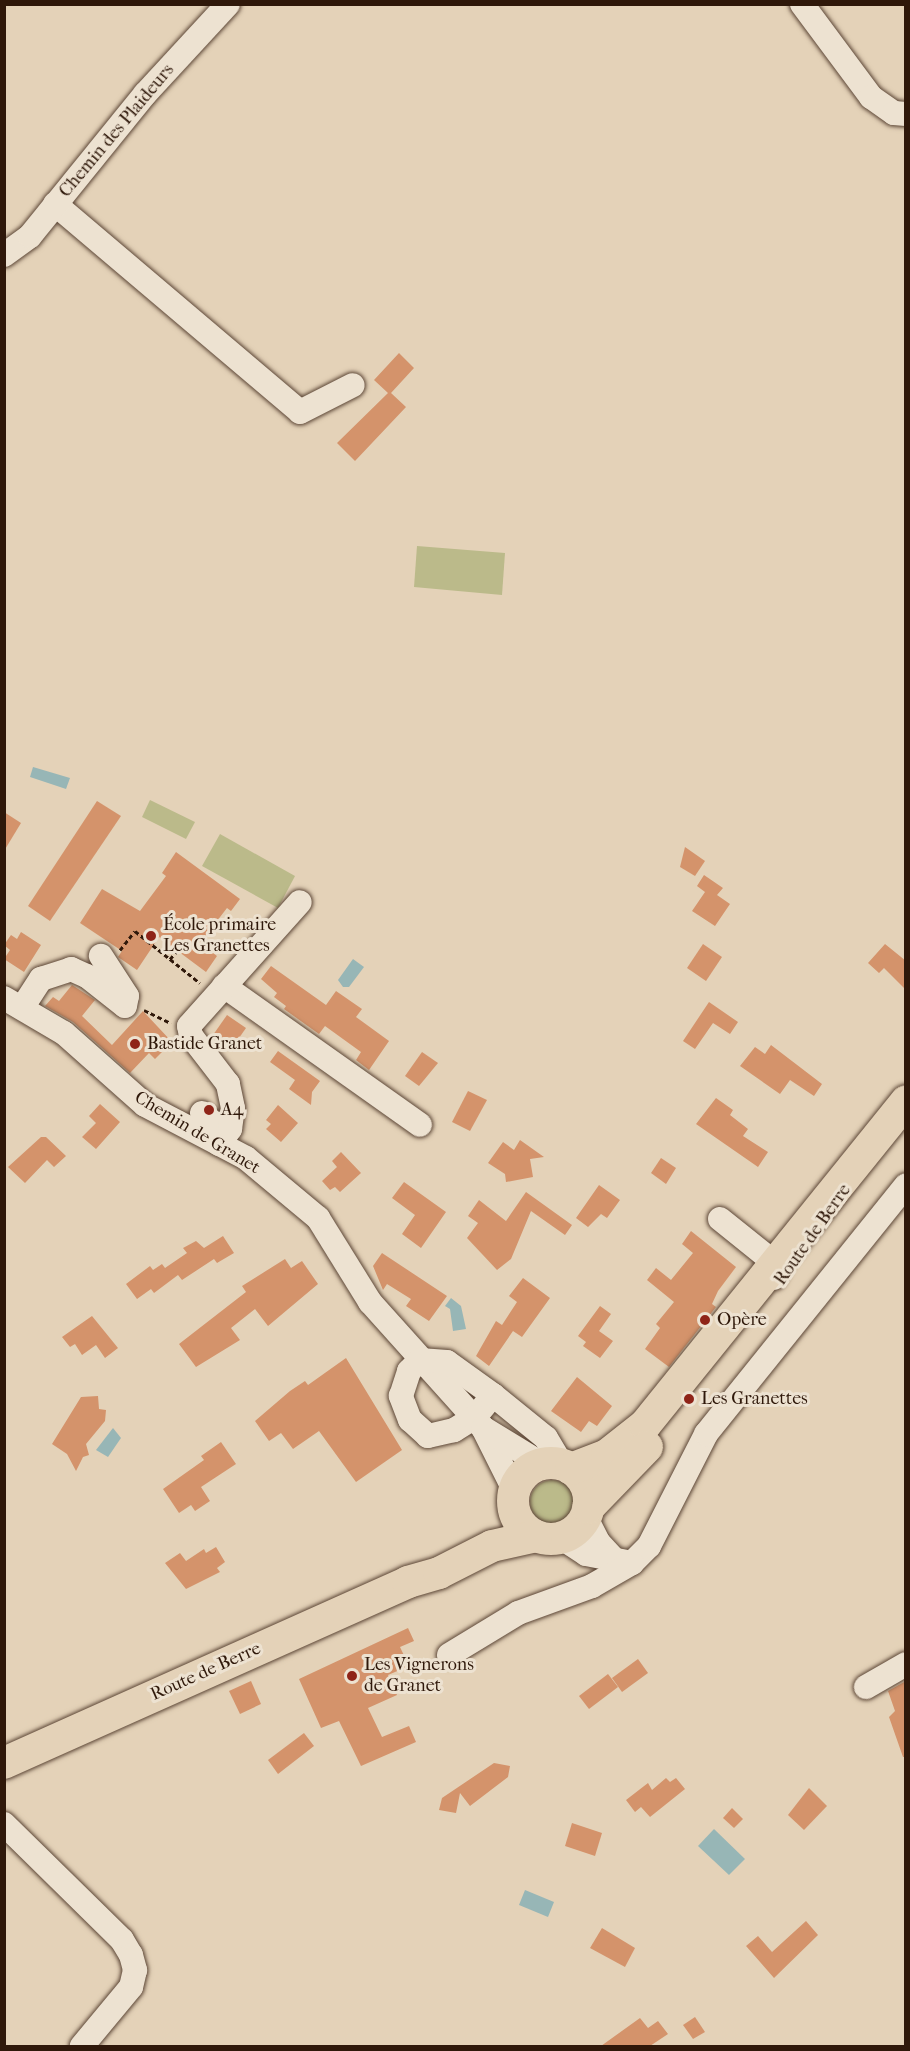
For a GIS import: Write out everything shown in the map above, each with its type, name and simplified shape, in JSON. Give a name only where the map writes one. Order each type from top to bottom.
[{"type":"main road","name":"Route de Berre","points":[[558,1466],[607,1455],[645,1425],[906,1101]]},
{"type":"main road","name":"Route de Berre","points":[[586,1512],[672,1420],[807,1250],[869,1148]]},
{"type":"main road","points":[[558,1466],[583,1482],[586,1512],[570,1533],[548,1537],[519,1521],[513,1495],[525,1473],[558,1466]]},
{"type":"main road","name":"Route de Berre","points":[[408,1582],[428,1565],[484,1529],[513,1495]]},
{"type":"main road","name":"Route de Berre","points":[[11,1754],[408,1582],[439,1573],[492,1546],[548,1537]]},
{"type":"street","name":"Chemin des Plaideurs","points":[[4,255],[30,236],[145,94],[228,4]]},
{"type":"street","points":[[802,4],[871,97],[894,113],[906,114]]},
{"type":"street","points":[[55,204],[300,412],[353,385]]},
{"type":"street","points":[[223,1139],[233,1108],[228,1084],[189,1031],[213,985],[300,902]]},
{"type":"street","points":[[13,1003],[52,972],[71,969],[87,976],[125,1006],[127,996],[110,954]]},
{"type":"street","points":[[213,985],[420,1125]]},
{"type":"street","name":"Chemin de Granet","points":[[13,1003],[64,1033],[145,1105],[223,1139],[318,1218],[370,1302],[479,1423],[513,1495]]},
{"type":"street","points":[[202,1113],[223,1139]]},
{"type":"street","points":[[449,1655],[518,1613],[592,1586],[624,1561],[650,1546],[706,1434],[906,1185]]},
{"type":"street","points":[[707,1375],[711,1358],[777,1274],[775,1263],[720,1220]]},
{"type":"street","points":[[493,1395],[479,1423],[428,1436],[410,1420],[401,1396],[409,1371],[420,1360],[447,1362],[493,1395],[546,1438],[558,1466]]},
{"type":"street","name":"Chemin de Granet","points":[[479,1423],[558,1466]]},
{"type":"street","points":[[586,1512],[599,1544],[624,1561]]},
{"type":"street","points":[[548,1537],[586,1554],[624,1561]]},
{"type":"street","points":[[866,1687],[906,1664]]},
{"type":"street","points":[[4,1824],[122,1940],[131,1955],[135,1970],[131,1987],[81,2046]]},
{"type":"path","points":[[110,954],[135,931],[170,959],[213,985]]},
{"type":"path","points":[[170,959],[177,951]]},
{"type":"path","points":[[150,1012],[181,1027]]},
{"type":"path","points":[[168,1048],[174,1042]]},
{"type":"shaded area","points":[[417,546],[505,553],[502,595],[414,587]]},
{"type":"shaded area","points":[[150,800],[195,822],[186,839],[142,817]]},
{"type":"shaded area","points":[[220,834],[295,876],[278,908],[202,866]]},
{"type":"shaded area","points":[[552,1480],[568,1486],[574,1502],[568,1518],[552,1524],[536,1518],[530,1502],[536,1486]]},
{"type":"water","points":[[33,767],[70,778],[66,789],[30,777]]},
{"type":"water","points":[[353,959],[364,967],[349,987],[343,987],[338,980]]},
{"type":"water","points":[[451,1298],[461,1306],[466,1329],[453,1331],[450,1309],[445,1306]]},
{"type":"water","points":[[113,1428],[121,1438],[108,1457],[96,1450]]},
{"type":"water","points":[[714,1829],[745,1859],[729,1875],[698,1846]]},
{"type":"water","points":[[525,1890],[554,1902],[548,1917],[519,1905]]},
{"type":"building","points":[[399,353],[414,368],[391,393],[406,407],[355,461],[337,443],[388,393],[374,380]]},
{"type":"building","points":[[97,801],[121,816],[50,921],[28,906]]},
{"type":"building","points":[[4,812],[21,823],[4,851]]},
{"type":"building","points":[[685,847],[705,861],[695,876],[680,867]]},
{"type":"building","points":[[176,852],[240,899],[231,911],[227,908],[200,943],[217,956],[206,972],[159,937],[137,970],[118,957],[122,951],[80,923],[102,889],[140,911],[166,876],[162,873]]},
{"type":"building","points":[[704,875],[723,888],[717,895],[730,904],[715,926],[692,911],[705,892],[697,886]]},
{"type":"building","points":[[21,932],[41,945],[24,972],[4,959],[10,950],[4,945],[11,935],[17,939]]},
{"type":"building","points":[[703,944],[722,957],[706,981],[687,968]]},
{"type":"building","points":[[885,944],[906,961],[906,990],[884,968],[879,973],[868,963]]},
{"type":"building","points":[[271,966],[326,1005],[336,991],[362,1009],[356,1017],[389,1041],[369,1070],[356,1060],[361,1052],[325,1026],[319,1034],[284,1009],[286,1006],[274,997],[277,993],[261,979]]},
{"type":"building","points":[[72,985],[95,1000],[82,1016],[112,1045],[143,1011],[172,1042],[155,1059],[149,1053],[130,1073],[73,1022],[45,1006],[53,997],[59,1001]]},
{"type":"building","points":[[709,1002],[738,1022],[730,1034],[713,1023],[695,1049],[683,1041]]},
{"type":"building","points":[[227,1015],[246,1028],[232,1048],[213,1035]]},
{"type":"building","points":[[771,1045],[822,1084],[814,1096],[790,1080],[780,1094],[740,1066],[755,1047],[765,1054]]},
{"type":"building","points":[[278,1051],[320,1081],[312,1092],[311,1105],[289,1089],[295,1080],[270,1062]]},
{"type":"building","points":[[422,1052],[438,1063],[419,1086],[405,1076]]},
{"type":"building","points":[[468,1091],[487,1100],[470,1131],[452,1122]]},
{"type":"building","points":[[716,1098],[733,1110],[730,1115],[748,1129],[743,1136],[768,1152],[758,1167],[696,1124]]},
{"type":"building","points":[[100,1104],[120,1122],[96,1149],[82,1137],[96,1123],[89,1116]]},
{"type":"building","points":[[278,1105],[298,1123],[281,1142],[266,1129],[271,1124],[266,1120]]},
{"type":"building","points":[[41,1137],[46,1137],[66,1156],[54,1167],[47,1160],[25,1183],[8,1167]]},
{"type":"building","points":[[520,1140],[544,1157],[530,1159],[533,1177],[506,1182],[505,1174],[488,1163],[503,1142],[514,1150]]},
{"type":"building","points":[[341,1152],[361,1173],[340,1192],[335,1187],[330,1190],[322,1181],[337,1167],[332,1161]]},
{"type":"building","points":[[661,1158],[676,1168],[666,1184],[651,1173]]},
{"type":"building","points":[[404,1182],[446,1212],[421,1248],[402,1234],[415,1215],[392,1198]]},
{"type":"building","points":[[599,1185],[620,1200],[607,1218],[601,1214],[588,1227],[576,1218]]},
{"type":"building","points":[[526,1192],[572,1225],[565,1235],[531,1211],[511,1259],[497,1270],[467,1238],[478,1223],[468,1216],[479,1200],[506,1221]]},
{"type":"building","points":[[691,1231],[736,1267],[718,1291],[712,1304],[716,1307],[669,1367],[645,1349],[660,1328],[656,1324],[674,1302],[647,1280],[656,1268],[671,1280],[693,1253],[682,1244]]},
{"type":"building","points":[[223,1236],[234,1253],[217,1263],[214,1259],[182,1280],[178,1275],[154,1293],[151,1289],[137,1299],[126,1284],[150,1266],[153,1270],[162,1264],[165,1268],[187,1253],[183,1248],[196,1241],[204,1248]]},
{"type":"building","points":[[382,1253],[447,1296],[429,1321],[406,1306],[411,1299],[387,1284],[383,1290],[373,1266]]},
{"type":"building","points":[[285,1259],[291,1268],[302,1261],[318,1284],[268,1326],[255,1309],[231,1328],[240,1340],[196,1367],[179,1344],[246,1292],[242,1286]]},
{"type":"building","points":[[523,1278],[550,1298],[522,1337],[513,1331],[489,1366],[476,1356],[496,1321],[502,1325],[517,1302],[509,1296]]},
{"type":"building","points":[[600,1306],[611,1314],[599,1331],[613,1341],[600,1358],[583,1346],[586,1342],[578,1336]]},
{"type":"building","points":[[92,1316],[118,1348],[105,1358],[96,1345],[82,1355],[75,1344],[70,1347],[62,1337]]},
{"type":"building","points":[[346,1358],[402,1450],[356,1482],[319,1431],[293,1449],[281,1433],[269,1441],[255,1421],[290,1391],[305,1381],[308,1385]]},
{"type":"building","points":[[577,1377],[612,1406],[597,1426],[589,1421],[581,1432],[551,1411]]},
{"type":"building","points":[[98,1396],[99,1409],[106,1410],[105,1421],[86,1444],[89,1455],[83,1457],[76,1471],[67,1454],[52,1444],[81,1397]]},
{"type":"building","points":[[221,1442],[236,1464],[201,1487],[210,1501],[195,1511],[191,1505],[179,1513],[163,1489],[204,1460],[201,1456]]},
{"type":"building","points":[[216,1547],[225,1562],[217,1568],[220,1572],[186,1589],[165,1563],[180,1553],[186,1561],[204,1549],[206,1553]]},
{"type":"building","points":[[408,1628],[414,1641],[400,1647],[409,1666],[388,1675],[397,1695],[368,1708],[382,1737],[409,1726],[416,1742],[361,1766],[339,1721],[321,1728],[299,1679]]},
{"type":"building","points":[[638,1659],[648,1673],[622,1692],[612,1678]]},
{"type":"building","points":[[608,1674],[618,1687],[589,1709],[579,1696]]},
{"type":"building","points":[[251,1681],[261,1704],[240,1714],[229,1691]]},
{"type":"building","points":[[906,1681],[906,1757],[903,1757],[889,1717],[895,1711],[888,1691]]},
{"type":"building","points":[[304,1733],[314,1746],[278,1774],[268,1760]]},
{"type":"building","points":[[494,1763],[510,1766],[508,1777],[470,1806],[460,1793],[456,1813],[439,1810],[442,1798]]},
{"type":"building","points":[[666,1778],[670,1782],[676,1778],[685,1789],[650,1817],[641,1807],[635,1812],[626,1800],[648,1783],[652,1790]]},
{"type":"building","points":[[809,1788],[827,1806],[804,1830],[788,1815]]},
{"type":"building","points":[[732,1808],[743,1819],[734,1828],[723,1818]]},
{"type":"building","points":[[572,1823],[602,1833],[595,1856],[565,1846]]},
{"type":"building","points":[[806,1921],[818,1935],[774,1978],[746,1946],[758,1936],[772,1952]]},
{"type":"building","points":[[602,1928],[635,1948],[625,1967],[590,1948]]},
{"type":"building","points":[[695,2017],[705,2032],[693,2039],[683,2025]]},
{"type":"building","points":[[640,2018],[648,2028],[658,2021],[668,2034],[650,2046],[601,2046]]},
{"type":"place","name":"École primaire Les Granettes","points":[[151,936]]},
{"type":"place","name":"Bastide Granet","points":[[135,1044]]},
{"type":"place","name":"A4","points":[[209,1110]]},
{"type":"place","name":"Opère","points":[[705,1320]]},
{"type":"place","name":"Les Granettes","points":[[689,1399]]},
{"type":"place","name":"Les Vignerons de Granet","points":[[352,1676]]}]
